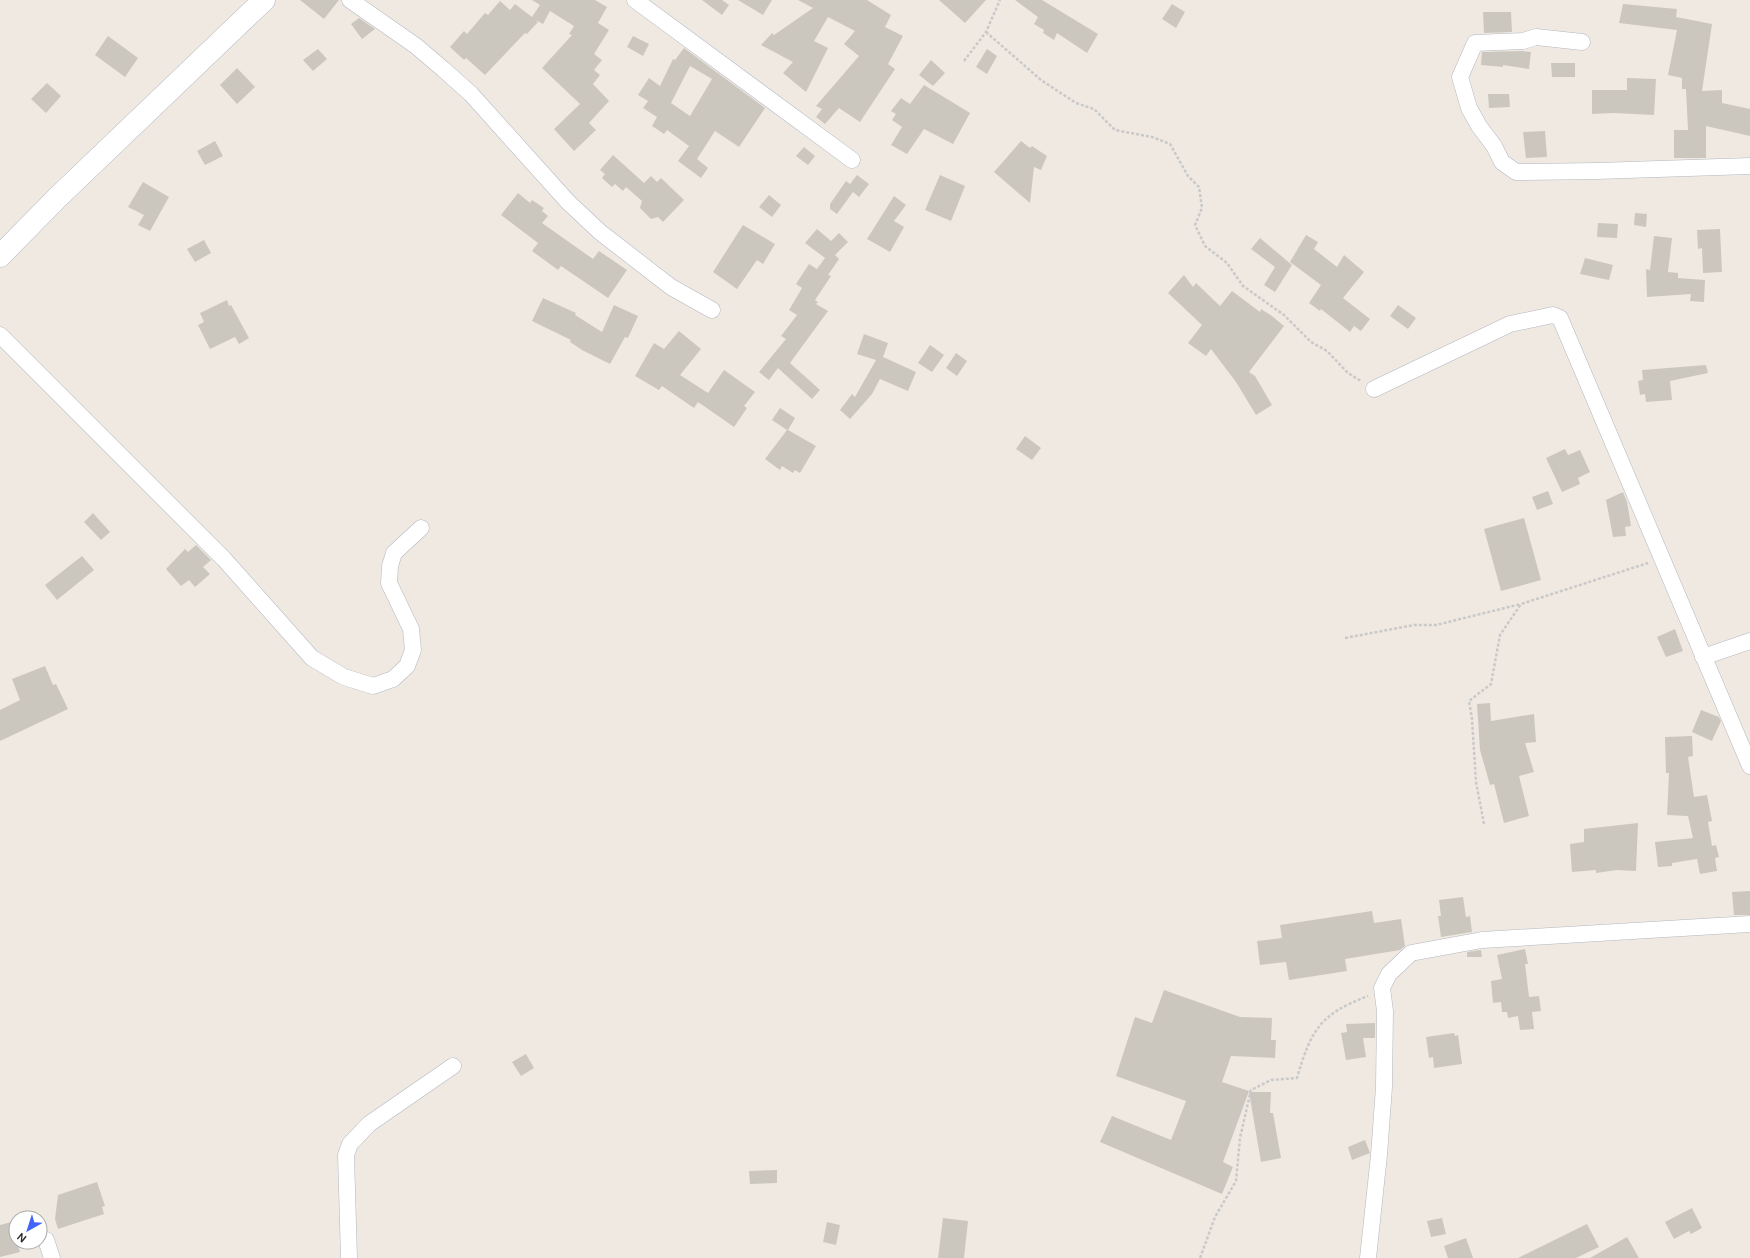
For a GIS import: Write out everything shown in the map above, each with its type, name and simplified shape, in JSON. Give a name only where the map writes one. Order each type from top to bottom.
[{"type":"street","points":[[0,256],[56,198],[264,0]]},
{"type":"street","points":[[350,0],[416,46],[443,68],[471,94],[568,202],[600,232],[671,288],[712,310]]},
{"type":"street","points":[[635,0],[852,160]]},
{"type":"street","points":[[1582,42],[1536,37],[1523,41],[1475,43],[1460,77],[1469,108],[1494,146],[1502,162],[1516,172],[1613,171],[1750,166]]},
{"type":"street","points":[[1374,389],[1510,324],[1546,316],[1558,316],[1563,323],[1750,766]]},
{"type":"street","points":[[0,335],[224,559],[312,658],[344,677],[372,686],[392,679],[407,666],[414,650],[411,629],[389,583],[390,566],[394,553],[421,528]]},
{"type":"street","points":[[1703,657],[1750,641]]},
{"type":"street","points":[[1368,1258],[1382,1117],[1385,1018],[1382,988],[1389,974],[1411,953],[1482,940],[1750,924]]},
{"type":"street","points":[[349,1258],[346,1155],[350,1144],[369,1124],[453,1066]]},
{"type":"street","points":[[48,1246],[52,1258]]},
{"type":"path","points":[[964,61],[986,32],[1000,0]]},
{"type":"path","points":[[986,32],[1041,80],[1076,104],[1094,108],[1115,130],[1152,137],[1170,144],[1188,176],[1199,187],[1202,208],[1195,225],[1205,246],[1227,263],[1243,286],[1284,315],[1311,342],[1327,351],[1348,373],[1374,389]]},
{"type":"path","points":[[1346,638],[1414,625],[1436,625],[1521,604],[1631,570],[1661,558]]},
{"type":"path","points":[[1484,824],[1476,782],[1472,719],[1469,701],[1491,684],[1500,636],[1521,604]]},
{"type":"path","points":[[1200,1258],[1215,1217],[1236,1181],[1240,1138],[1251,1090],[1271,1080],[1297,1078],[1303,1056],[1320,1023],[1332,1012],[1347,1004],[1371,995],[1385,1018]]},
{"type":"building","points":[[300,0],[339,0],[324,19]]},
{"type":"building","points":[[532,0],[595,0],[607,7],[598,23],[609,30],[594,54],[602,60],[594,70],[600,75],[593,84],[609,101],[589,123],[596,130],[574,151],[554,129],[580,104],[542,68],[572,35],[569,34],[574,26],[550,11],[543,24],[536,20],[538,22],[527,34],[525,33],[485,75],[466,58],[464,60],[450,47],[464,31],[467,34],[485,13],[488,15],[500,1],[510,10],[515,4],[532,17],[540,5]]},
{"type":"building","points":[[702,0],[722,0],[729,5],[722,15]]},
{"type":"building","points":[[738,0],[772,0],[763,15]]},
{"type":"building","points":[[798,0],[867,0],[891,15],[885,27],[903,36],[888,64],[895,69],[860,122],[839,108],[825,124],[816,117],[822,109],[816,106],[859,56],[844,44],[855,31],[828,17],[814,41],[828,48],[806,92],[783,73],[793,62],[761,45],[772,33],[774,35],[813,8]]},
{"type":"building","points":[[939,0],[986,0],[965,23]]},
{"type":"building","points":[[1015,0],[1042,0],[1098,34],[1087,53],[1057,33],[1054,40],[1043,33],[1044,30],[1034,24],[1038,17]]},
{"type":"building","points":[[1172,4],[1185,12],[1176,28],[1162,19]]},
{"type":"building","points":[[1623,4],[1677,9],[1676,17],[1712,24],[1702,91],[1722,90],[1722,103],[1750,109],[1750,136],[1706,126],[1706,158],[1674,158],[1674,130],[1688,130],[1686,89],[1682,89],[1682,78],[1668,75],[1677,30],[1619,23]]},
{"type":"building","points":[[1483,12],[1511,12],[1512,32],[1484,33]]},
{"type":"building","points":[[359,18],[375,29],[362,39],[351,24]]},
{"type":"building","points":[[108,36],[138,58],[125,77],[95,55]]},
{"type":"building","points":[[633,36],[649,44],[643,56],[627,47]]},
{"type":"building","points":[[684,48],[765,108],[739,147],[715,131],[697,159],[708,168],[701,178],[678,161],[689,146],[667,130],[664,134],[652,126],[657,117],[643,108],[648,101],[638,95],[649,78],[660,86],[673,59],[675,60]],"holes":[[[690,66],[712,79],[690,116],[671,103]]]},
{"type":"building","points":[[318,49],[327,59],[313,71],[303,60]]},
{"type":"building","points":[[987,49],[997,56],[987,74],[976,67]]},
{"type":"building","points":[[1482,52],[1531,52],[1529,69],[1503,65],[1503,67],[1481,65]]},
{"type":"building","points":[[931,60],[945,73],[933,86],[919,75]]},
{"type":"building","points":[[1551,63],[1575,63],[1575,77],[1552,77]]},
{"type":"building","points":[[237,68],[255,87],[237,104],[220,85]]},
{"type":"building","points":[[1627,78],[1656,79],[1654,115],[1614,113],[1592,114],[1592,90],[1627,90]]},
{"type":"building","points":[[47,83],[61,96],[46,113],[31,99]]},
{"type":"building","points":[[924,85],[970,113],[953,144],[924,129],[907,154],[891,145],[902,127],[892,120],[896,114],[891,111],[901,98],[910,104]]},
{"type":"building","points":[[1488,94],[1509,94],[1510,107],[1489,108]]},
{"type":"building","points":[[1545,131],[1547,157],[1526,158],[1523,132]]},
{"type":"building","points":[[215,141],[223,156],[205,165],[197,151]]},
{"type":"building","points":[[1021,141],[1030,148],[1032,146],[1047,156],[1041,170],[1034,167],[1030,203],[994,172]]},
{"type":"building","points":[[804,147],[815,156],[808,165],[796,156]]},
{"type":"building","points":[[613,155],[644,183],[651,176],[657,182],[661,178],[684,200],[663,222],[658,217],[651,219],[640,208],[642,201],[626,187],[623,191],[615,184],[612,187],[602,178],[605,174],[600,170]]},
{"type":"building","points":[[857,175],[869,184],[859,197],[853,192],[837,214],[830,209],[830,204],[846,181],[850,184]]},
{"type":"building","points":[[940,175],[965,186],[951,221],[925,210]]},
{"type":"building","points":[[143,182],[169,197],[150,231],[138,225],[144,215],[128,207]]},
{"type":"building","points":[[518,193],[530,203],[532,200],[544,208],[542,211],[548,216],[542,223],[593,259],[599,251],[627,270],[608,298],[561,266],[558,270],[532,251],[538,243],[501,215]]},
{"type":"building","points":[[769,195],[781,205],[772,217],[759,207]]},
{"type":"building","points":[[894,196],[906,205],[894,221],[904,227],[890,252],[867,239]]},
{"type":"building","points":[[1635,213],[1647,214],[1646,227],[1634,225]]},
{"type":"building","points":[[1598,223],[1618,224],[1617,238],[1597,237]]},
{"type":"building","points":[[743,225],[775,244],[763,264],[757,260],[737,289],[713,272]]},
{"type":"building","points":[[817,229],[831,241],[839,233],[848,242],[835,255],[839,259],[828,275],[831,276],[815,300],[818,302],[816,304],[828,311],[790,363],[820,390],[812,399],[778,368],[769,380],[759,372],[786,339],[781,336],[797,315],[789,310],[802,288],[796,284],[809,264],[817,269],[825,258],[805,243]]},
{"type":"building","points":[[1720,229],[1722,272],[1703,273],[1702,248],[1698,249],[1697,230]]},
{"type":"building","points":[[1306,235],[1318,242],[1314,249],[1337,267],[1344,255],[1364,272],[1343,298],[1370,319],[1361,331],[1354,326],[1350,332],[1321,309],[1320,311],[1309,303],[1321,285],[1290,262]]},
{"type":"building","points":[[1654,236],[1672,238],[1668,272],[1678,273],[1678,278],[1705,280],[1704,302],[1690,301],[1691,294],[1647,297],[1646,269],[1650,270]]},
{"type":"building","points":[[1260,238],[1292,265],[1275,292],[1264,285],[1275,267],[1251,249]]},
{"type":"building","points":[[204,240],[211,253],[195,262],[187,249]]},
{"type":"building","points":[[1585,258],[1613,265],[1609,280],[1580,274]]},
{"type":"building","points":[[1184,275],[1193,287],[1196,283],[1220,306],[1232,291],[1260,312],[1261,309],[1284,326],[1249,372],[1255,376],[1272,405],[1256,415],[1236,382],[1211,349],[1206,356],[1188,343],[1202,325],[1168,293]]},
{"type":"building","points":[[543,298],[576,313],[575,315],[602,332],[614,305],[638,316],[628,338],[625,337],[610,364],[582,350],[570,342],[571,340],[532,321]]},
{"type":"building","points":[[227,300],[229,306],[231,305],[249,338],[239,344],[235,337],[210,349],[198,325],[204,322],[200,313]]},
{"type":"building","points":[[1398,305],[1416,318],[1408,329],[1390,316]]},
{"type":"building","points":[[679,331],[701,349],[680,375],[708,393],[724,370],[755,392],[744,406],[747,408],[734,427],[698,402],[694,408],[662,386],[659,390],[635,376],[654,343],[664,349]]},
{"type":"building","points":[[864,334],[888,343],[883,357],[916,372],[908,391],[880,379],[872,394],[850,419],[840,410],[852,394],[855,397],[876,360],[857,354]]},
{"type":"building","points":[[930,345],[944,355],[932,372],[918,363]]},
{"type":"building","points":[[956,353],[967,361],[957,376],[946,368]]},
{"type":"building","points":[[1706,365],[1708,373],[1670,381],[1672,400],[1646,402],[1645,394],[1640,395],[1638,381],[1643,380],[1642,370]]},
{"type":"building","points":[[780,408],[795,418],[788,430],[816,446],[800,473],[795,470],[793,473],[782,466],[780,470],[765,459],[787,430],[772,420]]},
{"type":"building","points":[[1025,436],[1041,448],[1032,460],[1016,449]]},
{"type":"building","points":[[1565,449],[1568,455],[1580,450],[1590,472],[1578,478],[1580,484],[1562,492],[1546,458]]},
{"type":"building","points":[[1548,491],[1553,504],[1537,510],[1532,497]]},
{"type":"building","points":[[1623,492],[1627,502],[1631,526],[1625,527],[1626,536],[1613,537],[1606,500]]},
{"type":"building","points":[[93,513],[110,532],[101,540],[84,522]]},
{"type":"building","points":[[1524,518],[1541,580],[1501,591],[1484,529]]},
{"type":"building","points":[[196,545],[211,560],[203,567],[210,574],[195,587],[189,580],[181,586],[166,569],[185,549],[188,552]]},
{"type":"building","points":[[82,556],[94,570],[57,600],[45,585]]},
{"type":"building","points":[[1675,629],[1683,651],[1666,657],[1657,637]]},
{"type":"building","points":[[45,666],[53,685],[56,684],[68,709],[0,741],[0,710],[20,700],[12,679]]},
{"type":"building","points":[[1490,703],[1491,721],[1534,714],[1536,742],[1525,743],[1534,772],[1519,776],[1529,816],[1504,823],[1494,784],[1490,785],[1480,750],[1477,704]]},
{"type":"building","points":[[1701,710],[1719,717],[1721,721],[1712,741],[1692,732]]},
{"type":"building","points":[[1692,736],[1693,756],[1688,757],[1694,797],[1707,795],[1712,821],[1708,822],[1712,846],[1716,845],[1719,857],[1715,858],[1717,871],[1700,874],[1697,859],[1672,863],[1672,866],[1658,867],[1655,842],[1693,838],[1688,816],[1667,815],[1669,773],[1666,773],[1665,737]]},
{"type":"building","points":[[1638,823],[1636,871],[1617,870],[1596,873],[1596,870],[1572,872],[1570,844],[1584,842],[1584,829]]},
{"type":"building","points":[[1750,891],[1750,915],[1734,915],[1732,892]]},
{"type":"building","points":[[1463,897],[1466,917],[1470,916],[1472,932],[1441,937],[1438,916],[1441,916],[1439,900]]},
{"type":"building","points":[[1372,911],[1374,923],[1401,919],[1405,946],[1400,950],[1345,959],[1347,971],[1289,980],[1286,962],[1260,965],[1257,941],[1282,938],[1280,925]]},
{"type":"building","points":[[1525,949],[1528,964],[1525,964],[1529,997],[1539,996],[1541,1011],[1532,1012],[1534,1029],[1520,1030],[1518,1016],[1508,1018],[1507,1012],[1502,1012],[1501,1002],[1493,1003],[1491,981],[1502,979],[1497,955]]},
{"type":"building","points":[[1481,950],[1482,957],[1467,957],[1467,952]]},
{"type":"building","points":[[1164,990],[1240,1017],[1272,1018],[1271,1040],[1276,1040],[1275,1058],[1231,1056],[1222,1082],[1249,1091],[1223,1162],[1233,1167],[1222,1194],[1100,1142],[1112,1116],[1171,1140],[1186,1101],[1116,1076],[1135,1017],[1152,1023]]},
{"type":"building","points":[[1375,1023],[1375,1038],[1363,1038],[1366,1057],[1346,1060],[1341,1033],[1347,1032],[1346,1024]]},
{"type":"building","points":[[1454,1033],[1455,1036],[1458,1035],[1462,1064],[1434,1068],[1433,1057],[1429,1058],[1426,1037]]},
{"type":"building","points":[[526,1054],[534,1068],[521,1076],[512,1062]]},
{"type":"building","points":[[1249,1092],[1271,1092],[1270,1113],[1273,1113],[1281,1158],[1261,1162]]},
{"type":"building","points":[[1365,1140],[1370,1153],[1352,1160],[1348,1147]]},
{"type":"building","points":[[777,1170],[777,1183],[750,1184],[749,1171]]},
{"type":"building","points":[[97,1182],[105,1206],[102,1207],[104,1214],[58,1229],[55,1219],[58,1195]]},
{"type":"building","points":[[1692,1208],[1702,1228],[1691,1234],[1689,1231],[1674,1239],[1665,1222]]},
{"type":"building","points":[[943,1218],[968,1221],[964,1258],[938,1258]]},
{"type":"building","points":[[1442,1218],[1446,1234],[1431,1237],[1427,1221]]},
{"type":"building","points":[[827,1222],[840,1225],[836,1245],[823,1242]]},
{"type":"building","points":[[8,1223],[8,1250],[19,1250],[20,1252],[0,1257],[0,1225]]},
{"type":"building","points":[[1587,1224],[1599,1247],[1576,1258],[1518,1258]]},
{"type":"building","points":[[1627,1237],[1639,1258],[1590,1258]]},
{"type":"building","points":[[1466,1238],[1473,1258],[1448,1258],[1444,1246]]}]
